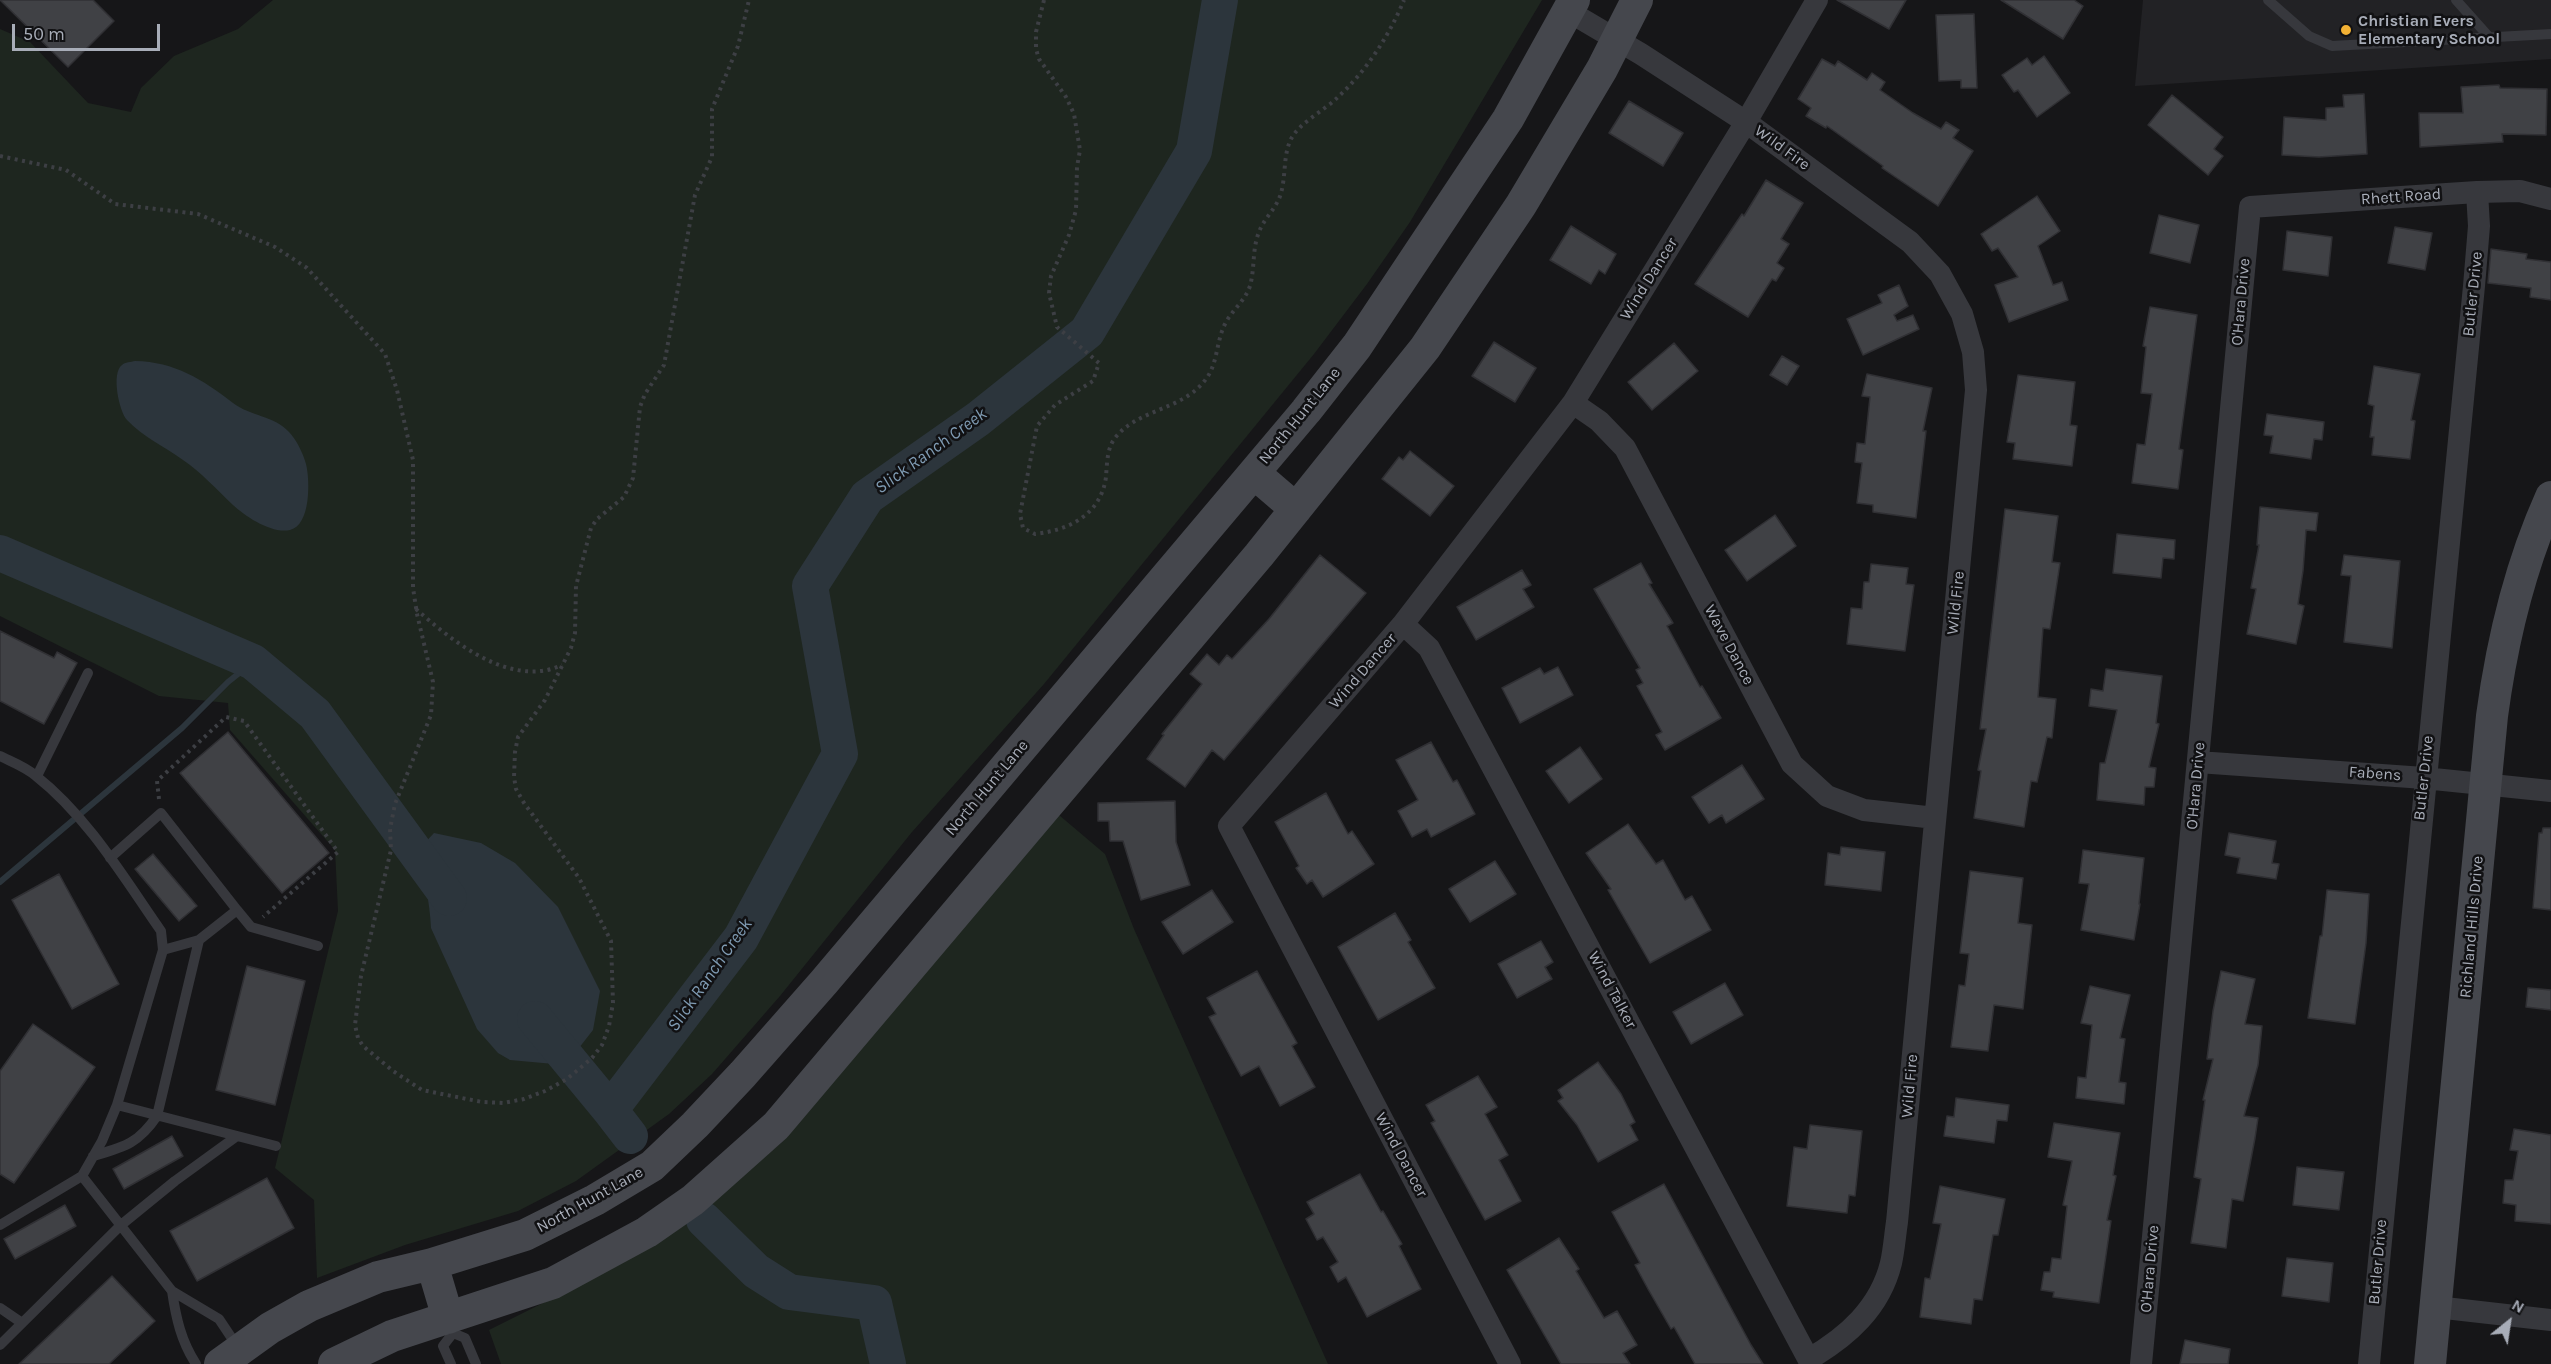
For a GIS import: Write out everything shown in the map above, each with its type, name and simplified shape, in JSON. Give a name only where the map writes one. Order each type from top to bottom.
[{"type":"main road","points":[[334,1364],[392,1336],[450,1326],[553,1283],[646,1232],[693,1200],[776,1126],[1296,509],[1425,348],[1521,205],[1618,40],[1637,0]]},
{"type":"main road","name":"North Hunt Lane","points":[[229,1357],[290,1317],[352,1287],[396,1271],[432,1264],[525,1235],[595,1200],[652,1166],[695,1125],[831,974],[1254,473],[1357,346],[1508,119],[1571,5]]},
{"type":"main road","points":[[1254,473],[1296,509]]},
{"type":"main road","name":"Richland Hills Drive","points":[[2430,1364],[2493,707],[2506,636],[2526,562],[2551,497]]},
{"type":"main road","points":[[432,1264],[450,1326]]},
{"type":"street","name":"Wind Dancer","points":[[1510,1364],[1229,826],[1403,624],[1573,403],[1746,122],[1817,0]]},
{"type":"street","name":"Wild Fire","points":[[1571,5],[1618,40],[1746,122],[1910,242],[1940,274],[1962,314],[1973,352],[1976,390],[1897,1222],[1891,1264],[1877,1297],[1861,1322],[1836,1344],[1810,1362]]},
{"type":"street","name":"Rhett Road","points":[[2250,207],[2477,192],[2520,191],[2551,199]]},
{"type":"street","name":"Butler Drive","points":[[2369,1364],[2479,226],[2477,192]]},
{"type":"street","name":"O'Hara Drive","points":[[2141,1364],[2250,207]]},
{"type":"street","name":"Wave Dance","points":[[1573,403],[1599,421],[1624,448],[1792,764],[1827,796],[1864,810],[1935,818]]},
{"type":"street","name":"Wind Talker","points":[[1403,624],[1429,648],[1810,1362]]},
{"type":"street","name":"Fabens","points":[[2198,762],[2486,783],[2551,791]]},
{"type":"street","points":[[2436,1307],[2551,1320]]},
{"type":"lane","points":[[2268,0],[2309,36],[2332,46],[2551,34]]},
{"type":"lane","points":[[2456,0],[2490,38]]},
{"type":"lane","points":[[37,776],[88,673]]},
{"type":"lane","points":[[0,756],[37,776],[62,799],[92,833],[161,931],[163,950],[117,1105],[82,1176],[0,1225]]},
{"type":"lane","points":[[110,858],[161,813],[251,927],[318,946]]},
{"type":"lane","points":[[163,950],[199,940],[237,910]]},
{"type":"lane","points":[[93,1156],[133,1144],[146,1132],[157,1116],[199,940]]},
{"type":"lane","points":[[117,1105],[276,1146]]},
{"type":"lane","points":[[0,1345],[121,1225],[175,1181],[237,1136]]},
{"type":"lane","points":[[82,1176],[172,1291],[219,1318],[229,1357]]},
{"type":"lane","points":[[172,1291],[178,1327],[186,1348],[196,1364]]},
{"type":"lane","points":[[0,1308],[22,1323]]},
{"type":"lane","points":[[451,1364],[443,1346],[450,1326],[465,1338],[476,1364]]},
{"type":"path","points":[[0,156],[66,170],[115,204],[145,209],[184,211],[216,221],[293,257],[324,285],[385,354],[397,390],[413,460],[413,588],[434,682],[432,708],[425,735],[395,804],[390,829],[391,850],[361,976],[355,1025],[358,1038],[363,1046],[393,1071],[422,1089],[482,1102],[503,1103],[524,1099],[567,1079],[583,1066],[602,1044],[609,1026],[613,992],[611,941],[579,878],[516,789],[514,752],[518,737],[545,700],[575,633],[576,586],[591,528],[597,519],[624,497],[633,478],[639,413],[645,394],[664,365],[696,195],[712,157],[712,110],[738,46],[749,0]]},
{"type":"path","points":[[1044,0],[1036,32],[1036,49],[1039,59],[1066,97],[1074,114],[1080,150],[1077,167],[1076,210],[1069,235],[1051,276],[1048,293],[1057,327],[1099,363],[1093,381],[1054,405],[1037,426],[1032,445],[1029,478],[1020,514],[1020,522],[1027,531],[1035,534],[1068,527],[1084,518],[1098,504],[1103,494],[1108,452],[1120,432],[1132,423],[1186,397],[1207,378],[1214,364],[1226,322],[1249,290],[1254,272],[1256,240],[1260,229],[1281,195],[1291,140],[1299,129],[1345,91],[1358,75],[1383,44],[1404,0]]},
{"type":"path","points":[[416,609],[450,638],[502,666],[520,671],[539,672],[551,670],[562,664]]},
{"type":"path","points":[[161,813],[156,781],[226,717],[244,721],[338,852],[251,927]]},
{"type":"shaded area","points":[[273,0],[1542,0],[1410,222],[1314,354],[1044,684],[912,832],[780,996],[712,1074],[669,1114],[576,1181],[518,1211],[405,1245],[317,1278],[314,1200],[275,1168],[338,911],[335,850],[230,730],[228,703],[159,696],[0,616],[0,29],[30,42],[88,103],[131,112],[141,88],[174,56],[238,29]]},
{"type":"shaded area","name":"Christian Evers Elementary School","points":[[2143,0],[2551,0],[2551,59],[2135,86]]},
{"type":"shaded area","points":[[135,361],[163,365],[187,373],[240,407],[277,423],[289,432],[303,455],[308,480],[305,511],[297,526],[283,531],[267,527],[245,515],[190,465],[127,420],[119,401],[117,376],[122,365]]},
{"type":"shaded area","points":[[1059,815],[1105,854],[1134,929],[1328,1364],[501,1364],[489,1330],[563,1293],[680,1227],[781,1143]]},
{"type":"shaded area","points":[[434,833],[481,843],[515,863],[558,907],[600,991],[593,1030],[575,1053],[554,1064],[510,1060],[498,1053],[477,1029],[431,928],[420,848]]},
{"type":"building","points":[[0,0],[93,0],[114,21],[68,67]]},
{"type":"building","points":[[1837,0],[1906,0],[1889,29]]},
{"type":"building","points":[[2001,0],[2074,0],[2083,6],[2063,39]]},
{"type":"building","points":[[1974,14],[1977,88],[1961,88],[1961,80],[1939,81],[1936,15]]},
{"type":"building","points":[[2044,56],[2070,93],[2037,117],[2018,90],[2014,92],[2002,75],[2027,58],[2032,65]]},
{"type":"building","points":[[1822,59],[1835,66],[1838,61],[1867,80],[1872,73],[1885,82],[1880,90],[1913,113],[1941,129],[1946,122],[1959,130],[1953,138],[1973,151],[1938,206],[1882,168],[1883,166],[1827,126],[1826,128],[1806,116],[1811,108],[1798,99]]},
{"type":"building","points":[[2499,85],[2500,88],[2547,89],[2546,135],[2502,134],[2503,142],[2420,147],[2419,113],[2463,113],[2461,87]]},
{"type":"building","points":[[2364,94],[2367,154],[2319,157],[2282,155],[2284,117],[2326,120],[2326,108],[2344,107],[2343,95]]},
{"type":"building","points":[[2172,95],[2223,137],[2214,149],[2223,156],[2208,175],[2148,125]]},
{"type":"building","points":[[1629,101],[1683,133],[1663,166],[1609,133]]},
{"type":"building","points":[[1766,180],[1803,203],[1781,239],[1789,244],[1777,263],[1784,268],[1776,281],[1772,279],[1748,317],[1695,284],[1742,214],[1744,216]]},
{"type":"building","points":[[2037,196],[2060,231],[2038,246],[2053,285],[2062,282],[2068,300],[2009,322],[1995,285],[2018,277],[1998,248],[1992,251],[1981,234]]},
{"type":"building","points":[[2159,215],[2199,225],[2190,263],[2150,253]]},
{"type":"building","points":[[1571,226],[1616,254],[1605,274],[1599,270],[1591,284],[1550,260]]},
{"type":"building","points":[[2395,227],[2432,233],[2425,270],[2388,263]]},
{"type":"building","points":[[2287,231],[2332,237],[2328,276],[2283,270]]},
{"type":"building","points":[[2491,249],[2527,254],[2526,259],[2551,262],[2551,300],[2530,297],[2531,288],[2488,283]]},
{"type":"building","points":[[1899,285],[1908,306],[1894,315],[1897,321],[1913,315],[1919,329],[1863,355],[1847,319],[1882,303],[1878,295]]},
{"type":"building","points":[[2150,307],[2197,315],[2179,449],[2183,450],[2178,489],[2132,483],[2137,444],[2145,445],[2152,394],[2141,393],[2146,347],[2143,346]]},
{"type":"building","points":[[1494,342],[1536,368],[1515,402],[1472,376]]},
{"type":"building","points":[[1674,343],[1698,371],[1652,410],[1628,382]]},
{"type":"building","points":[[1782,356],[1799,366],[1787,385],[1770,375]]},
{"type":"building","points":[[2374,366],[2420,374],[2411,420],[2415,421],[2410,459],[2372,455],[2374,437],[2370,437],[2374,406],[2368,404]]},
{"type":"building","points":[[1867,374],[1932,388],[1923,431],[1926,431],[1916,518],[1873,512],[1873,505],[1857,503],[1862,463],[1855,462],[1857,443],[1865,444],[1870,397],[1862,396]]},
{"type":"building","points":[[2018,375],[2075,382],[2070,425],[2077,426],[2072,466],[2013,459],[2015,443],[2007,442]]},
{"type":"building","points":[[2267,414],[2324,422],[2322,440],[2314,439],[2311,459],[2270,453],[2273,436],[2264,435]]},
{"type":"building","points":[[1410,451],[1454,486],[1430,516],[1382,479],[1399,457],[1403,460]]},
{"type":"building","points":[[2260,507],[2318,513],[2316,531],[2306,530],[2298,604],[2304,606],[2296,644],[2247,634],[2256,589],[2251,588],[2259,545],[2257,545]]},
{"type":"building","points":[[2005,509],[2058,516],[2052,562],[2060,563],[2050,629],[2043,628],[2038,697],[2056,699],[2052,738],[2047,737],[2037,782],[2031,781],[2024,827],[1974,818],[1981,771],[1978,770],[1986,729],[1980,729]]},
{"type":"building","points":[[1775,515],[1796,546],[1747,581],[1725,550]]},
{"type":"building","points":[[2117,534],[2175,540],[2174,559],[2163,558],[2161,578],[2113,573]]},
{"type":"building","points":[[1320,555],[1366,593],[1224,760],[1212,750],[1185,787],[1147,759],[1164,735],[1162,734],[1202,684],[1190,674],[1207,654],[1219,665],[1227,655],[1232,659],[1269,619]]},
{"type":"building","points":[[2344,555],[2400,561],[2392,648],[2344,642],[2351,576],[2341,575]]},
{"type":"building","points":[[1641,563],[1652,583],[1649,584],[1673,623],[1667,626],[1700,687],[1702,686],[1721,718],[1665,750],[1656,735],[1662,732],[1637,686],[1643,683],[1636,670],[1640,668],[1594,589]]},
{"type":"building","points":[[1871,564],[1908,568],[1906,584],[1914,585],[1905,651],[1847,644],[1851,608],[1862,609],[1864,582],[1869,582]]},
{"type":"building","points":[[1522,570],[1531,585],[1523,589],[1534,607],[1476,640],[1457,607]]},
{"type":"building","points":[[0,631],[54,658],[57,652],[77,663],[44,724],[0,701]]},
{"type":"building","points":[[1558,667],[1573,695],[1520,723],[1502,688],[1540,668],[1544,674]]},
{"type":"building","points":[[2106,669],[2162,676],[2156,723],[2159,724],[2149,767],[2156,768],[2154,787],[2145,787],[2144,805],[2097,800],[2100,763],[2105,763],[2117,710],[2089,706],[2091,689],[2103,691]]},
{"type":"building","points":[[228,732],[329,853],[282,893],[180,773]]},
{"type":"building","points":[[1431,742],[1453,782],[1457,780],[1475,814],[1431,837],[1427,829],[1412,837],[1398,811],[1418,800],[1396,760]]},
{"type":"building","points":[[1580,747],[1602,779],[1569,803],[1546,771]]},
{"type":"building","points":[[1742,765],[1764,799],[1726,823],[1722,815],[1709,823],[1692,797]]},
{"type":"building","points":[[1326,793],[1348,834],[1352,831],[1374,864],[1323,897],[1312,880],[1307,884],[1296,868],[1299,866],[1275,822]]},
{"type":"building","points":[[1175,801],[1176,842],[1190,885],[1141,900],[1123,841],[1110,841],[1109,821],[1098,821],[1098,803]]},
{"type":"building","points":[[1628,824],[1656,864],[1663,860],[1685,900],[1692,896],[1711,930],[1650,963],[1608,890],[1611,889],[1586,853]]},
{"type":"building","points":[[2543,828],[2551,828],[2551,910],[2533,908],[2539,833],[2542,833]]},
{"type":"building","points":[[2229,833],[2276,841],[2272,863],[2279,864],[2276,879],[2237,873],[2240,858],[2225,855]]},
{"type":"building","points":[[1841,847],[1885,852],[1881,891],[1825,885],[1828,853],[1840,855]]},
{"type":"building","points":[[2083,850],[2144,858],[2134,940],[2081,930],[2089,884],[2079,883]]},
{"type":"building","points":[[153,854],[197,906],[179,921],[135,869]]},
{"type":"building","points":[[1495,861],[1516,894],[1470,922],[1449,889]]},
{"type":"building","points":[[1970,871],[2023,878],[2018,923],[2032,925],[2023,1009],[1994,1005],[1988,1051],[1951,1047],[1959,985],[1965,986],[1969,954],[1960,953]]},
{"type":"building","points":[[59,874],[119,984],[72,1009],[12,900]]},
{"type":"building","points":[[1212,890],[1233,922],[1183,954],[1162,922]]},
{"type":"building","points":[[2327,890],[2369,894],[2366,943],[2355,1024],[2308,1018],[2320,936],[2322,936]]},
{"type":"building","points":[[1395,913],[1411,940],[1408,942],[1435,988],[1378,1020],[1338,947]]},
{"type":"building","points":[[1541,941],[1553,962],[1545,967],[1552,979],[1517,998],[1498,964]]},
{"type":"building","points":[[247,966],[305,981],[275,1105],[216,1090]]},
{"type":"building","points":[[1257,971],[1297,1043],[1292,1046],[1315,1087],[1280,1106],[1259,1066],[1241,1076],[1209,1017],[1216,1014],[1207,998]]},
{"type":"building","points":[[2221,971],[2255,979],[2245,1024],[2262,1026],[2258,1065],[2244,1116],[2258,1118],[2255,1138],[2243,1201],[2232,1199],[2226,1248],[2191,1243],[2201,1179],[2194,1177],[2205,1100],[2203,1100],[2213,1059],[2207,1059]]},
{"type":"building","points":[[1725,983],[1743,1015],[1691,1044],[1673,1012]]},
{"type":"building","points":[[2090,986],[2130,995],[2120,1038],[2125,1039],[2119,1082],[2126,1083],[2124,1104],[2076,1098],[2078,1077],[2086,1078],[2092,1025],[2081,1023]]},
{"type":"building","points":[[2528,988],[2551,990],[2551,1010],[2526,1007]]},
{"type":"building","points":[[33,1024],[95,1067],[14,1183],[0,1174],[0,1071]]},
{"type":"building","points":[[1598,1062],[1621,1094],[1635,1122],[1630,1125],[1638,1140],[1598,1162],[1577,1125],[1558,1101],[1563,1098],[1558,1090]]},
{"type":"building","points":[[1478,1076],[1497,1107],[1485,1114],[1508,1155],[1499,1160],[1521,1201],[1485,1220],[1431,1123],[1435,1121],[1426,1105]]},
{"type":"building","points":[[1956,1098],[2009,1105],[2007,1121],[1997,1120],[1994,1143],[1944,1136],[1947,1116],[1954,1117]]},
{"type":"building","points":[[2054,1123],[2120,1133],[2113,1175],[2116,1176],[2107,1220],[2111,1221],[2099,1303],[2053,1297],[2054,1292],[2041,1290],[2044,1272],[2050,1272],[2052,1258],[2061,1259],[2067,1206],[2063,1205],[2072,1161],[2048,1157]]},
{"type":"building","points":[[1810,1125],[1862,1131],[1855,1196],[1849,1195],[1847,1213],[1787,1206],[1794,1147],[1807,1149]]},
{"type":"building","points":[[2514,1129],[2551,1135],[2551,1224],[2515,1221],[2516,1205],[2503,1203],[2505,1180],[2513,1180],[2518,1151],[2510,1150]]},
{"type":"building","points":[[172,1136],[183,1156],[124,1189],[113,1169]]},
{"type":"building","points":[[2297,1167],[2344,1172],[2339,1210],[2293,1205]]},
{"type":"building","points":[[1360,1174],[1402,1244],[1399,1246],[1421,1289],[1367,1317],[1346,1277],[1338,1282],[1330,1267],[1338,1262],[1323,1237],[1317,1240],[1306,1219],[1314,1214],[1307,1202]]},
{"type":"building","points":[[267,1178],[294,1228],[197,1281],[170,1231]]},
{"type":"building","points":[[1664,1184],[1763,1364],[1695,1364],[1674,1327],[1671,1329],[1648,1289],[1635,1265],[1640,1263],[1612,1212]]},
{"type":"building","points":[[1940,1186],[2005,1199],[1998,1235],[1993,1235],[1982,1300],[1974,1299],[1971,1324],[1920,1317],[1925,1278],[1930,1279],[1941,1224],[1933,1223]]},
{"type":"building","points":[[65,1205],[76,1226],[15,1259],[4,1239]]},
{"type":"building","points":[[1559,1238],[1579,1269],[1576,1271],[1604,1318],[1617,1311],[1637,1345],[1623,1353],[1630,1364],[1561,1364],[1507,1270]]},
{"type":"building","points":[[2287,1258],[2333,1263],[2329,1302],[2282,1296]]},
{"type":"building","points":[[112,1276],[155,1321],[109,1364],[19,1364]]},
{"type":"building","points":[[2185,1340],[2230,1349],[2228,1364],[2180,1364]]},
{"type":"waterway","name":"Slick Ranch Creek","points":[[630,1136],[610,1110],[741,938],[840,754],[810,586],[867,497],[978,419],[1087,332],[1194,151],[1220,0]]},
{"type":"waterway","points":[[0,553],[253,662],[315,714],[449,898]]},
{"type":"waterway","points":[[0,882],[182,728],[228,682],[253,662]]},
{"type":"waterway","points":[[535,1019],[610,1110]]},
{"type":"waterway","name":"Slick Ranch Creek","points":[[704,1220],[756,1271],[789,1292],[874,1303],[888,1364]]},
{"type":"place","name":"Christian Evers Elementary School","points":[[2346,30]]}]
